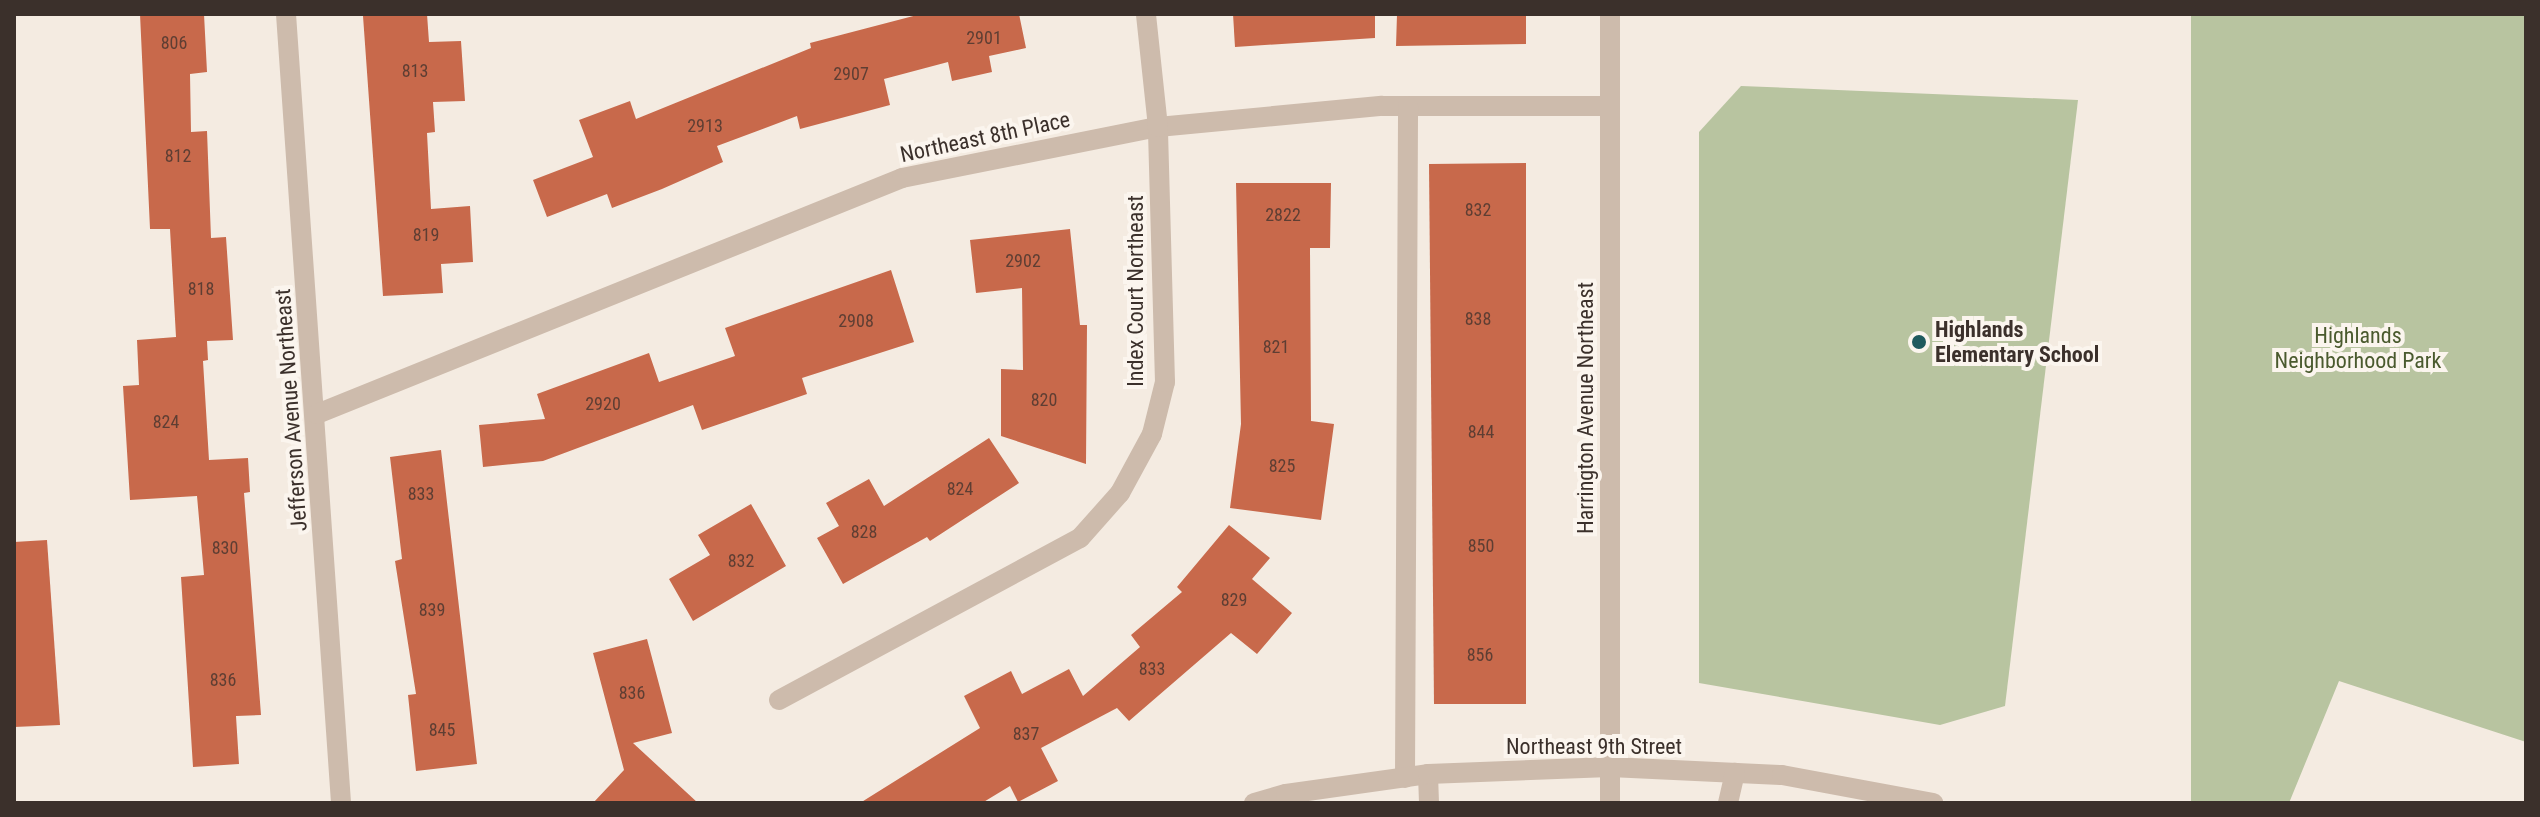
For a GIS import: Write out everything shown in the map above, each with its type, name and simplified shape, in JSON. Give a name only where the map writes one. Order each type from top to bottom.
[{"type":"street","name":"Jefferson Avenue Northeast","points":[[286,14],[317,414],[341,803]]},
{"type":"street","name":"Index Court Northeast","points":[[779,700],[1080,538],[1120,493],[1152,434],[1165,382],[1158,127],[1146,14]]},
{"type":"street","name":"Harrington Avenue Northeast","points":[[1610,14],[1610,803]]},
{"type":"street","name":"Northeast 8th Place","points":[[317,414],[902,178],[1158,127],[1408,106],[1610,106]]},
{"type":"street","points":[[1405,778],[1408,106]]},
{"type":"street","name":"Northeast 9th Street","points":[[1254,803],[1428,774],[1610,767],[1782,775],[1933,803]]},
{"type":"street","points":[[1728,803],[1735,773]]},
{"type":"street","points":[[1428,774],[1429,803]]},
{"type":"green space","name":"Highlands Neighborhood Park","points":[[2191,14],[2526,14],[2526,742],[2339,681],[2289,803],[2191,803]]},
{"type":"green space","points":[[1741,86],[2078,100],[2005,706],[1940,725],[1699,683],[1699,132]]},
{"type":"building","points":[[140,14],[204,14],[207,72],[190,74],[191,132],[207,131],[211,238],[226,237],[233,340],[207,341],[208,360],[203,361],[209,460],[248,458],[250,492],[244,493],[261,715],[236,716],[239,764],[193,767],[181,577],[204,575],[197,496],[130,500],[123,386],[139,385],[137,340],[176,337],[170,229],[150,229]]},
{"type":"building","points":[[427,14],[429,42],[461,41],[465,101],[433,102],[435,132],[427,133],[431,209],[470,206],[473,262],[441,264],[443,293],[383,296],[363,16]]},
{"type":"building","points":[[921,14],[1019,14],[1026,48],[989,56],[992,72],[952,81],[948,62],[884,79],[890,105],[800,129],[797,116],[717,146],[723,162],[662,189],[612,208],[607,194],[547,217],[533,180],[593,157],[579,120],[630,101],[636,119],[811,48],[810,43]]},
{"type":"building","points":[[1233,14],[1375,14],[1375,38],[1235,47]]},
{"type":"building","points":[[1397,14],[1526,14],[1526,44],[1396,46]]},
{"type":"building","points":[[1526,163],[1526,704],[1434,704],[1429,164]]},
{"type":"building","points":[[1236,183],[1331,183],[1330,248],[1310,248],[1311,421],[1334,424],[1321,520],[1230,508],[1241,424]]},
{"type":"building","points":[[1070,229],[1080,325],[1087,325],[1086,464],[1001,436],[1001,369],[1023,370],[1022,288],[976,293],[970,240]]},
{"type":"building","points":[[891,270],[914,342],[802,378],[807,394],[702,430],[693,405],[543,461],[483,467],[479,425],[545,419],[537,394],[649,353],[659,382],[735,356],[725,328]]},
{"type":"building","points":[[989,438],[1019,483],[930,541],[927,537],[843,584],[817,538],[839,526],[826,503],[869,479],[884,506]]},
{"type":"building","points":[[441,450],[477,764],[416,771],[408,695],[416,694],[395,561],[402,559],[390,457]]},
{"type":"building","points":[[751,504],[786,566],[693,621],[669,579],[710,555],[698,535]]},
{"type":"building","points":[[1229,525],[1270,558],[1252,579],[1292,613],[1257,654],[1231,633],[1129,721],[1117,708],[1041,748],[1058,781],[1018,802],[1010,786],[982,803],[860,803],[980,728],[964,696],[1011,671],[1022,694],[1069,669],[1083,696],[1140,647],[1131,635],[1182,592],[1177,587]]},
{"type":"building","points":[[47,540],[60,725],[14,727],[14,542]]},
{"type":"building","points":[[647,639],[672,733],[633,743],[698,803],[593,803],[624,770],[593,653]]},
{"type":"place","name":"Highlands Elementary School","points":[[1919,342]]}]
